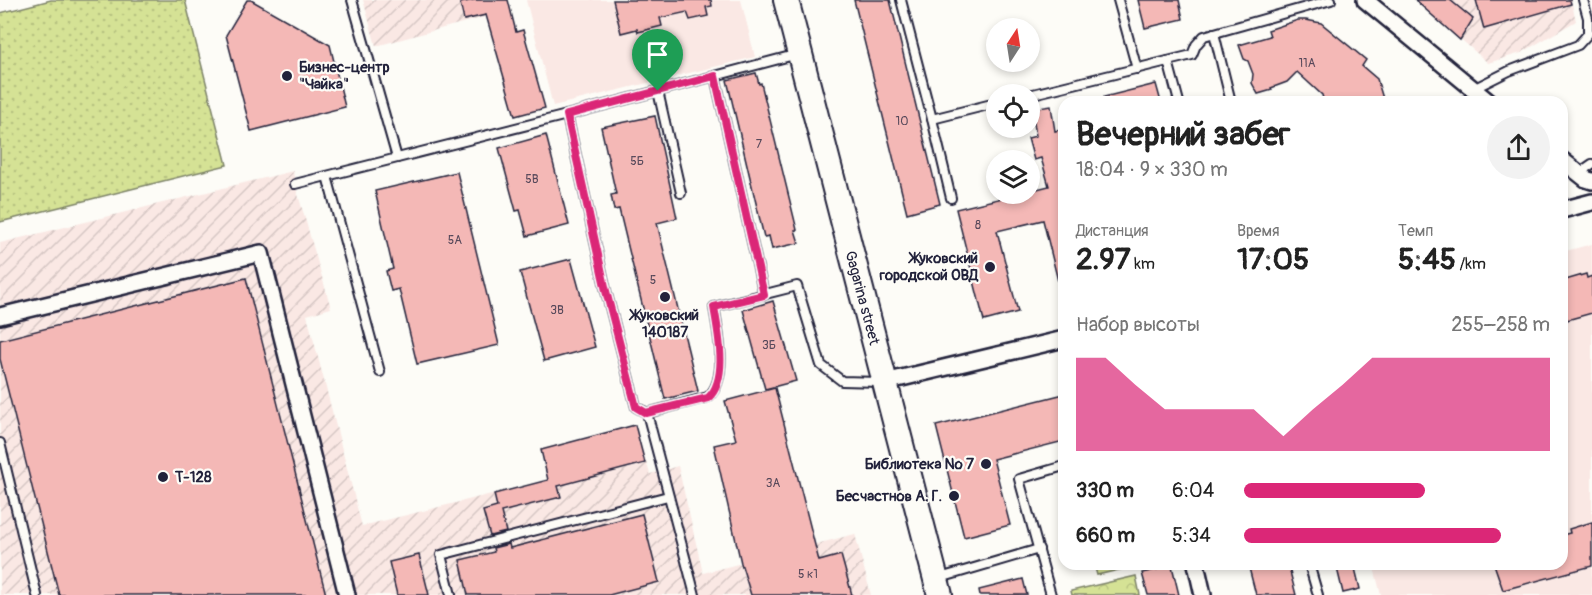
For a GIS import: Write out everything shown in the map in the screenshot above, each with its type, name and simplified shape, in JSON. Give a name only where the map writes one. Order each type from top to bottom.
[{"type":"main road","name":"Gagarina street","points":[[786,0],[938,587]]},
{"type":"street","points":[[1365,0],[1481,96]]},
{"type":"street","points":[[1568,164],[1585,177]]},
{"type":"street","points":[[1568,208],[1592,202]]},
{"type":"street","points":[[0,316],[261,253],[347,595]]},
{"type":"street","points":[[885,382],[1058,340]]},
{"type":"street","points":[[1197,570],[1203,595]]},
{"type":"lane","points":[[352,0],[398,158]]},
{"type":"lane","points":[[901,0],[951,198]]},
{"type":"lane","points":[[1118,0],[1137,69]]},
{"type":"lane","points":[[1040,92],[1191,56],[1196,45],[1204,36],[1331,0]]},
{"type":"lane","points":[[1481,96],[1509,71],[1578,45],[1588,34],[1590,16],[1583,0]]},
{"type":"lane","points":[[1214,33],[1230,96]]},
{"type":"lane","points":[[295,184],[800,54]]},
{"type":"lane","points":[[1168,61],[1177,96]]},
{"type":"lane","points":[[715,76],[764,295]]},
{"type":"lane","points":[[658,91],[681,193]]},
{"type":"lane","points":[[932,119],[986,106]]},
{"type":"lane","points":[[567,115],[606,291],[636,407],[646,413],[694,595]]},
{"type":"lane","points":[[1585,177],[1592,164]]},
{"type":"lane","points":[[327,176],[380,372]]},
{"type":"lane","points":[[646,413],[708,398],[713,393],[719,375],[721,357],[714,307],[797,286],[821,365],[842,381],[885,382]]},
{"type":"lane","points":[[0,443],[38,595]]},
{"type":"lane","points":[[1051,595],[1019,478],[1058,468]]},
{"type":"lane","points":[[451,595],[441,555],[668,496]]},
{"type":"lane","points":[[938,587],[1039,549]]},
{"type":"lane","points":[[1311,570],[1317,595]]},
{"type":"shaded area","points":[[363,0],[508,0],[511,10],[376,46]]},
{"type":"shaded area","points":[[526,0],[741,0],[755,57],[553,106]]},
{"type":"shaded area","points":[[1416,0],[1571,0],[1576,21],[1521,53],[1488,63]]},
{"type":"shaded area","points":[[293,171],[331,308],[307,315],[362,526],[549,480],[540,449],[635,426],[650,474],[678,466],[703,573],[855,534],[871,595],[0,595],[0,243]]},
{"type":"shaded area","points":[[1592,244],[1592,595],[1381,595],[1375,570],[1568,570],[1568,250]]},
{"type":"green space","points":[[51,0],[185,0],[227,165],[0,222],[0,13]]},
{"type":"green space","points":[[1096,570],[1118,570],[1097,575]]},
{"type":"green space","points":[[1136,576],[1140,595],[1072,595],[1071,591]]},
{"type":"building","name":"Бизнес-центр \"Чайка\"","points":[[247,0],[251,0],[330,45],[345,107],[251,131],[226,35]]},
{"type":"building","points":[[474,0],[508,0],[516,32],[523,30],[545,108],[515,116],[486,15],[464,20],[460,3]]},
{"type":"building","points":[[613,0],[711,0],[712,6],[706,7],[708,16],[690,20],[687,12],[660,18],[662,26],[638,32],[637,29],[621,33]]},
{"type":"building","points":[[854,0],[890,0],[940,204],[907,213]]},
{"type":"building","points":[[1138,0],[1179,0],[1183,19],[1145,28]]},
{"type":"building","points":[[1415,0],[1450,0],[1473,19],[1460,40]]},
{"type":"building","points":[[1476,0],[1570,0],[1571,4],[1484,29]]},
{"type":"building","points":[[1298,20],[1321,23],[1366,60],[1362,66],[1377,79],[1382,96],[1322,96],[1297,72],[1287,82],[1258,94],[1252,83],[1253,74],[1248,61],[1244,59],[1239,45],[1270,36],[1268,30]]},
{"type":"building","points":[[756,73],[759,84],[761,83],[799,243],[772,249],[769,236],[764,237],[727,80]]},
{"type":"building","points":[[1156,84],[1159,96],[1108,96]]},
{"type":"building","points":[[1051,106],[1055,131],[1058,130],[1058,281],[1043,220],[997,231],[1018,312],[984,321],[956,209],[986,202],[986,204],[1040,204],[1040,188],[1049,186],[1040,158],[1040,150],[1031,150],[1028,138],[1040,138],[1040,108]]},
{"type":"building","points":[[655,116],[677,218],[657,223],[698,391],[665,399],[619,209],[614,210],[611,195],[616,194],[601,127]]},
{"type":"building","points":[[546,135],[569,225],[527,236],[520,210],[516,211],[499,148]]},
{"type":"building","points":[[457,172],[499,345],[417,364],[399,289],[391,291],[386,271],[393,269],[375,191]]},
{"type":"building","points":[[571,259],[595,347],[544,361],[520,272]]},
{"type":"building","points":[[1586,274],[1587,278],[1592,276],[1592,313],[1568,320],[1568,279]]},
{"type":"building","name":"Т-128","points":[[246,278],[326,595],[59,595],[0,359],[0,340]]},
{"type":"building","points":[[773,301],[796,381],[765,389],[743,310]]},
{"type":"building","points":[[775,388],[819,561],[841,555],[852,595],[751,595],[741,563],[714,445],[736,440],[725,401]]},
{"type":"building","points":[[1058,396],[1058,443],[993,459],[1010,525],[964,537],[936,426]]},
{"type":"building","points":[[635,425],[645,463],[558,486],[561,497],[501,512],[506,532],[490,536],[483,511],[497,507],[494,494],[548,480],[541,450]]},
{"type":"building","points":[[642,514],[659,582],[609,595],[468,595],[460,560],[494,552],[493,548],[509,544],[510,548]]},
{"type":"building","points":[[1592,522],[1592,566],[1503,590],[1496,570],[1568,570],[1569,529]]},
{"type":"building","points":[[419,555],[429,595],[397,595],[389,562]]},
{"type":"building","points":[[1173,570],[1179,595],[1148,595],[1142,573]]},
{"type":"building","points":[[1250,570],[1290,570],[1296,595],[1256,595]]},
{"type":"building","points":[[1337,570],[1355,570],[1360,589],[1343,593]]},
{"type":"building","points":[[1023,579],[1027,595],[980,595],[979,590]]},
{"type":"place","name":"Бизнес-центр \"Чайка\"","points":[[287,76]]},
{"type":"place","name":"Жуковский городской ОВД","points":[[990,267]]},
{"type":"place","name":"Жуковский 140187","points":[[665,297]]},
{"type":"place","name":"Библиотека № 7","points":[[986,464]]},
{"type":"place","name":"Т-128","points":[[163,477]]},
{"type":"place","name":"Бесчастнов А. Г.","points":[[954,496]]},
{"type":"route","points":[[715,76],[764,295],[714,307],[721,357],[719,375],[713,393],[708,398],[646,413],[636,407],[606,291],[567,115],[658,91],[715,76]]}]
